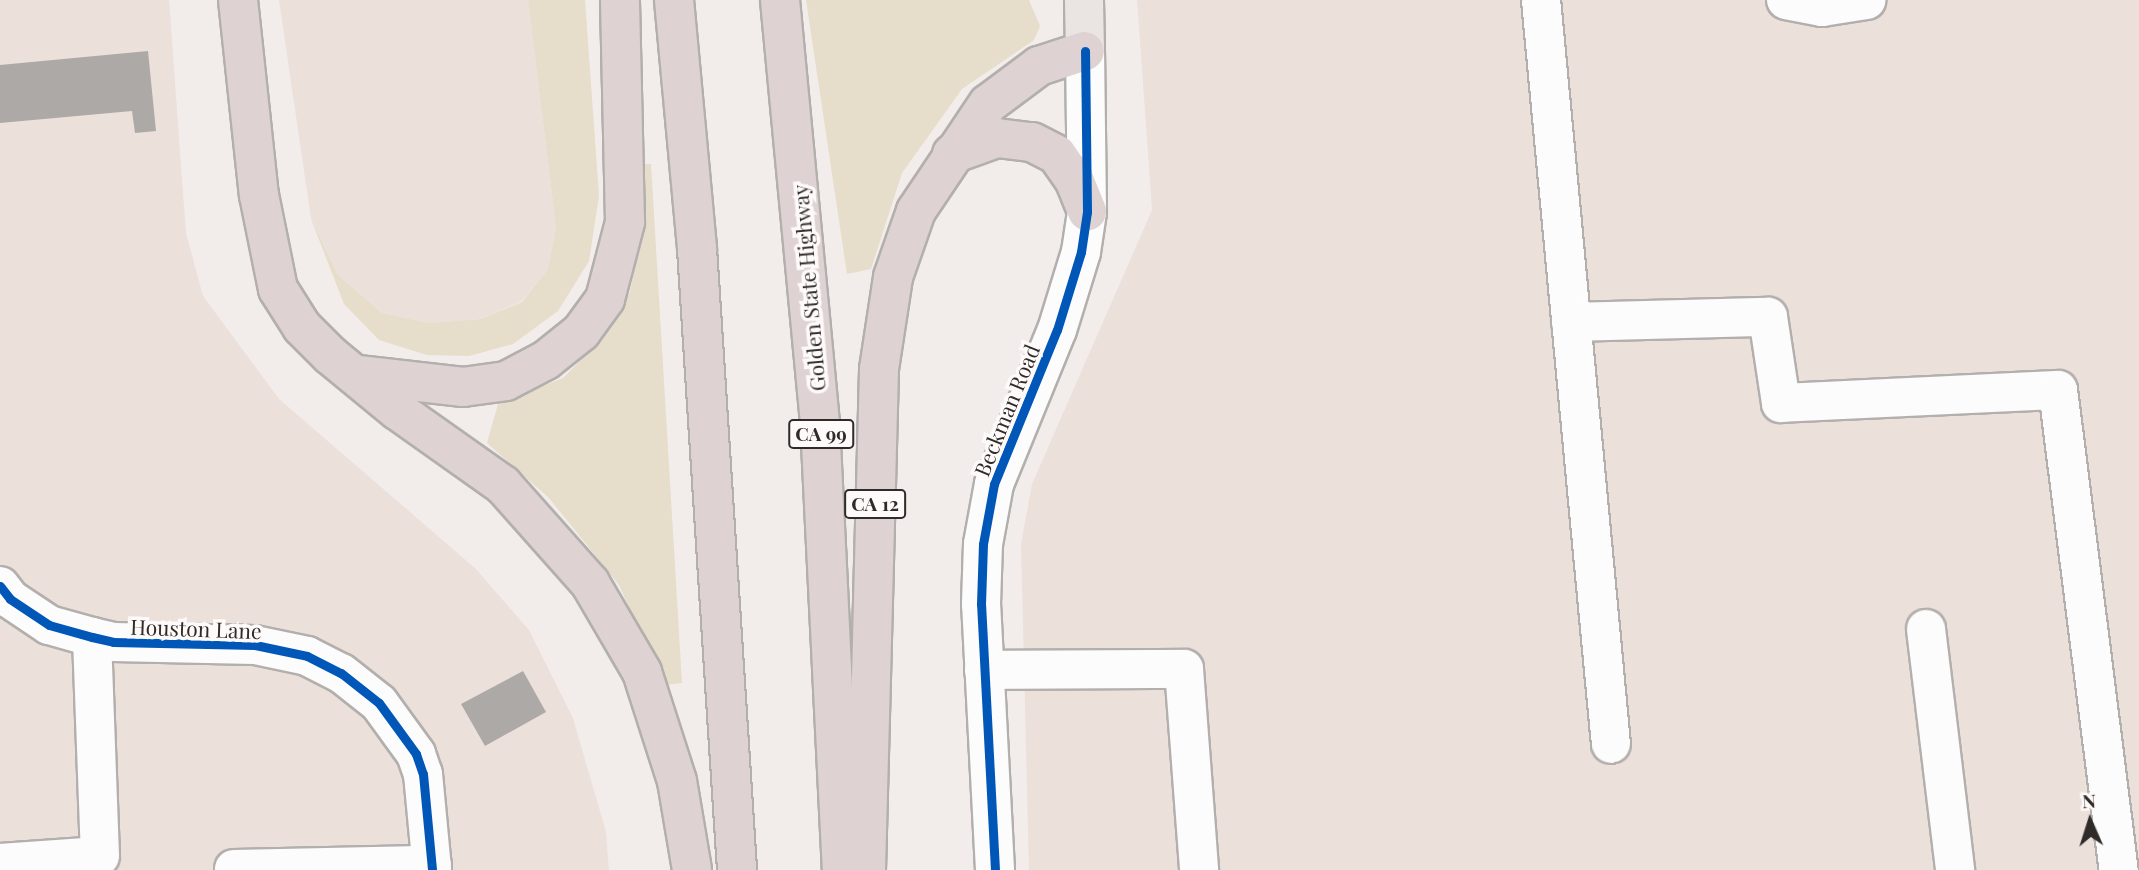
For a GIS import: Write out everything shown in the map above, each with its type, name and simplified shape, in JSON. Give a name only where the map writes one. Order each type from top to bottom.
[{"type":"highway","points":[[237,0],[259,195],[278,289],[302,327],[397,410],[503,485],[590,583],[623,635],[647,684],[677,781],[692,870]]},
{"type":"highway","points":[[358,375],[463,387],[506,381],[546,360],[582,332],[605,299],[625,222],[620,0]]},
{"type":"highway","points":[[674,0],[697,249],[737,870]]},
{"type":"highway","name":"Golden State Highway","points":[[780,0],[820,423],[842,870]]},
{"type":"highway","name":"CA 12","points":[[866,870],[879,369],[893,277],[916,211],[988,104],[1039,66],[1086,51]]},
{"type":"highway","points":[[952,154],[997,138],[1032,142],[1057,156],[1074,179],[1087,212]]},
{"type":"main road","name":"Beckman Road","points":[[1084,0],[1086,51]]},
{"type":"street","points":[[1541,0],[1611,744]]},
{"type":"street","points":[[1786,0],[1822,7],[1866,0]]},
{"type":"street","name":"Beckman Road","points":[[995,870],[984,670],[983,544],[994,484],[1069,295],[1087,212],[1086,51]]},
{"type":"street","points":[[1571,321],[1768,317],[1782,403],[2058,390],[2119,870]]},
{"type":"street","name":"Houston Lane","points":[[3,601],[49,625],[113,642],[255,645],[307,656],[341,673],[379,703],[416,754],[423,774],[432,867]]},
{"type":"street","points":[[1926,629],[1955,870]]},
{"type":"street","points":[[0,863],[100,856],[92,637]]},
{"type":"street","points":[[984,670],[1184,669],[1199,870]]},
{"type":"street","points":[[234,869],[432,867]]},
{"type":"shaded area","points":[[0,0],[169,0],[186,233],[203,296],[279,399],[476,569],[529,630],[573,718],[606,832],[609,870],[0,870]]},
{"type":"shaded area","points":[[279,0],[528,0],[556,227],[548,269],[522,301],[481,319],[429,323],[382,313],[338,275],[311,219]]},
{"type":"shaded area","points":[[528,0],[585,0],[599,196],[589,261],[558,311],[513,344],[469,356],[427,355],[379,340],[344,304],[311,219],[338,275],[382,313],[429,323],[481,319],[522,302],[548,269],[556,227]]},
{"type":"shaded area","points":[[806,0],[1029,0],[1040,26],[1034,40],[962,89],[902,173],[871,269],[847,274]]},
{"type":"shaded area","points":[[1137,0],[2139,0],[2139,870],[1029,870],[1021,544],[1032,484],[1152,210]]},
{"type":"shaded area","points":[[640,164],[651,164],[682,683],[664,685],[619,585],[549,498],[487,443],[498,404],[563,378],[605,336],[630,292],[642,227]]},
{"type":"building","points":[[148,51],[156,131],[135,133],[132,111],[0,123],[0,65]]},
{"type":"building","points":[[523,671],[546,712],[485,746],[461,704]]},
{"type":"cycle path","points":[[995,870],[981,604],[983,544],[994,484],[1057,330],[1081,252],[1087,212],[1085,51]]},
{"type":"cycle path","points":[[0,586],[10,599],[49,625],[92,637],[113,642],[255,645],[307,656],[341,673],[379,703],[416,754],[423,774],[432,870]]}]
